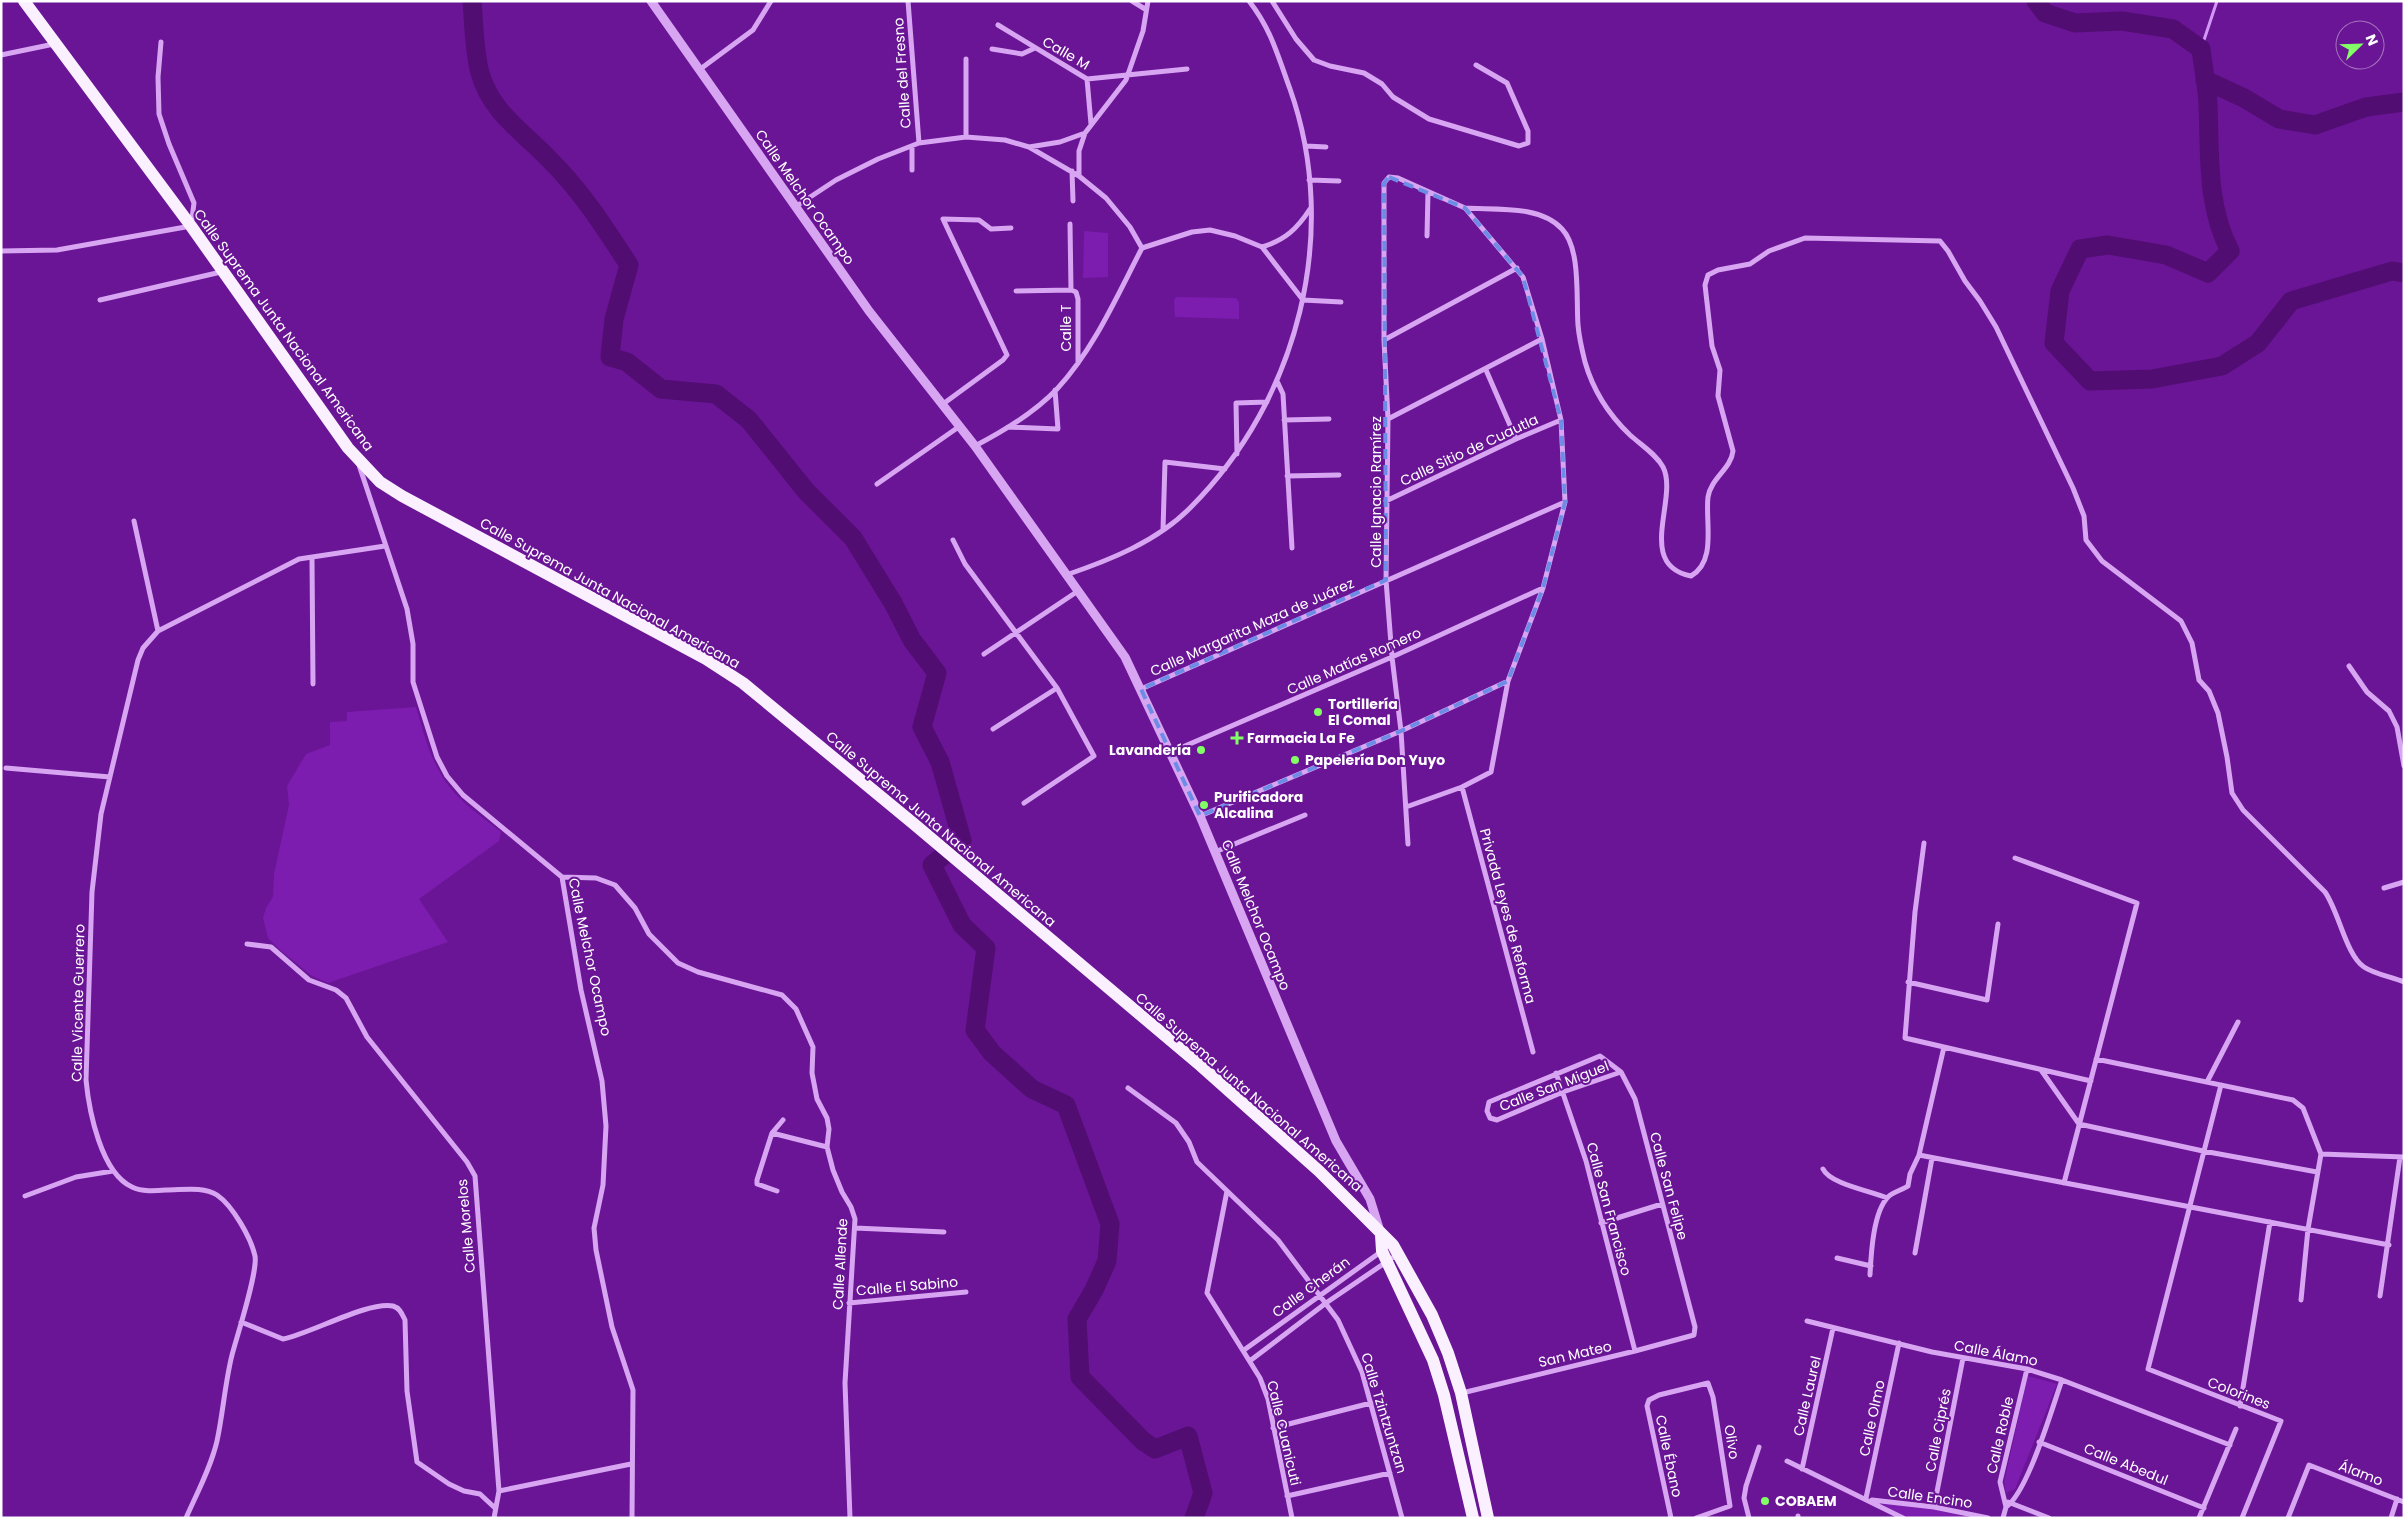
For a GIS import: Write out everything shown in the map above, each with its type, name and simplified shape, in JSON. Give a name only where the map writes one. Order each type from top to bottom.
[{"type":"main road","name":"Calle Suprema Junta Nacional Americana","points":[[25,2],[54,44],[191,226],[358,461],[380,482],[402,496],[706,659],[743,683],[914,824],[1208,1072],[1319,1171],[1380,1233]]},
{"type":"main road","points":[[1380,1233],[1390,1253],[1444,1395],[1473,1518]]},
{"type":"main road","points":[[1390,1253],[1432,1315],[1448,1352],[1461,1393],[1488,1518]]},
{"type":"street","name":"Calle Melchor Ocampo","points":[[651,1],[868,311],[975,446],[1065,575],[1125,656],[1200,816],[1308,1078],[1336,1141],[1370,1199],[1380,1233]]},
{"type":"street","points":[[699,70],[753,30],[772,1]]},
{"type":"street","name":"Calle del Fresno","points":[[908,1],[919,142]]},
{"type":"street","points":[[1132,1],[1145,9]]},
{"type":"street","points":[[1079,176],[1079,151],[1085,133],[1129,74],[1144,31],[1145,9],[1148,1]]},
{"type":"street","points":[[1065,575],[1096,565],[1163,530],[1191,508],[1237,454],[1267,402],[1288,356],[1304,300],[1310,235],[1306,146],[1295,105],[1273,39],[1260,15],[1249,1]]},
{"type":"street","points":[[1272,1],[1296,39],[1314,60],[1330,66],[1364,73],[1382,84],[1393,97],[1429,119],[1519,146],[1528,143],[1528,131],[1507,83],[1476,65]]},
{"type":"street","name":"Calle M","points":[[998,25],[1087,79],[1187,69]]},
{"type":"street","points":[[1,251],[56,250],[191,226],[194,203],[169,144],[159,114],[158,77],[161,42]]},
{"type":"street","points":[[1,55],[54,44]]},
{"type":"street","points":[[992,49],[1022,54],[1035,48]]},
{"type":"street","points":[[966,59],[966,137]]},
{"type":"street","points":[[1087,79],[1091,124]]},
{"type":"street","points":[[1029,147],[1060,142],[1085,133]]},
{"type":"street","points":[[795,207],[836,180],[878,159],[919,142],[966,137],[1004,140],[1029,147],[1079,176],[1106,198],[1130,228],[1142,248]]},
{"type":"street","points":[[912,146],[912,170]]},
{"type":"street","points":[[1306,146],[1326,146]]},
{"type":"street","points":[[1072,171],[1074,201]]},
{"type":"street","name":"Calle Ignacio Ramírez","points":[[1408,844],[1401,732],[1392,657],[1386,580],[1388,419],[1384,340],[1384,183],[1389,177],[1398,178],[1428,192]]},
{"type":"street","points":[[1309,180],[1339,181]]},
{"type":"street","points":[[1427,236],[1428,192],[1465,208],[1536,213],[1552,219],[1564,231],[1574,253],[1578,326],[1585,362],[1598,395],[1620,425],[1663,467],[1666,482],[1661,535],[1665,559],[1674,571],[1691,576],[1698,572],[1709,544],[1708,494],[1715,480],[1732,460],[1733,451],[1718,396],[1720,370],[1712,346],[1705,285],[1708,276],[1718,270],[1750,264],[1770,251],[1805,238],[1940,241],[1996,327],[2023,381],[2049,441],[2073,488],[2084,516],[2086,540],[2102,561],[2181,621],[2192,643],[2199,680],[2209,691],[2218,713],[2232,792],[2239,804],[2305,874],[2325,892],[2334,905],[2351,953],[2364,967],[2404,982]]},
{"type":"street","points":[[1406,807],[1462,787],[1491,772],[1508,681],[1543,588],[1565,502],[1561,420],[1542,339],[1523,277],[1465,208]]},
{"type":"street","points":[[1262,246],[1278,242],[1297,228],[1310,209]]},
{"type":"street","points":[[943,404],[1003,360],[1007,355],[943,219],[979,220],[991,229],[1011,228]]},
{"type":"street","points":[[1070,224],[1071,290]]},
{"type":"street","points":[[975,446],[1008,427],[1056,390],[1078,364],[1116,300],[1142,248],[1192,232],[1210,230],[1234,236],[1262,246],[1304,300],[1341,302]]},
{"type":"street","points":[[1384,340],[1517,268]]},
{"type":"street","points":[[100,300],[223,271]]},
{"type":"street","name":"Calle T","points":[[1016,292],[1071,290],[1076,292],[1078,299],[1078,364]]},
{"type":"street","points":[[1388,419],[1486,370],[1542,339]]},
{"type":"street","points":[[1486,370],[1516,439]]},
{"type":"street","points":[[1277,381],[1283,394],[1292,548]]},
{"type":"street","points":[[1008,427],[1058,429],[1056,390]]},
{"type":"street","points":[[1237,454],[1236,403],[1267,402]]},
{"type":"street","points":[[1284,420],[1329,419]]},
{"type":"street","name":"Calle Sitio de Cuautla","points":[[1386,500],[1561,420]]},
{"type":"street","points":[[877,484],[960,426]]},
{"type":"street","name":"Calle Melchor Ocampo","points":[[358,461],[407,609],[413,644],[412,682],[437,756],[447,776],[475,805],[562,877],[581,990],[602,1081],[606,1126],[603,1185],[594,1228],[596,1250],[612,1327],[633,1390],[632,1518]]},
{"type":"street","points":[[1163,530],[1165,462],[1225,469]]},
{"type":"street","points":[[1287,476],[1339,475]]},
{"type":"street","name":"Calle Margarita Maza de Juárez","points":[[1141,689],[1565,502]]},
{"type":"street","points":[[134,522],[158,631]]},
{"type":"street","points":[[953,540],[965,564],[1057,688],[1094,756],[1024,802]]},
{"type":"street","name":"Calle Vicente Guerrero","points":[[186,1518],[217,1443],[231,1358],[253,1272],[255,1257],[234,1212],[218,1196],[205,1190],[150,1191],[133,1188],[121,1180],[113,1171],[103,1150],[89,1108],[86,1080],[92,892],[101,814],[138,660],[143,648],[158,631],[299,559],[312,559],[385,546]]},
{"type":"street","points":[[312,559],[313,684]]},
{"type":"street","name":"Calle Matías Romero","points":[[1171,752],[1392,657],[1543,588]]},
{"type":"street","points":[[984,654],[1078,591]]},
{"type":"street","points":[[2349,666],[2367,692],[2389,712],[2397,727],[2404,766]]},
{"type":"street","points":[[1200,816],[1401,732],[1508,681]]},
{"type":"street","points":[[993,729],[1057,688]]},
{"type":"street","points":[[6,768],[110,777]]},
{"type":"street","name":"Privada Leyes de Reforma","points":[[1462,787],[1533,1052]]},
{"type":"street","points":[[1215,852],[1305,815]]},
{"type":"street","points":[[1924,843],[1908,982],[1905,1038],[2091,1081]]},
{"type":"street","points":[[2016,858],[2137,903],[2064,1183]]},
{"type":"street","name":"Calle Allende","points":[[562,877],[596,878],[616,886],[635,908],[648,934],[678,963],[698,972],[782,995],[796,1009],[813,1047],[812,1073],[815,1092],[828,1124],[827,1147],[839,1185],[855,1219],[844,1383],[850,1518]]},
{"type":"street","points":[[2384,888],[2404,882]]},
{"type":"street","points":[[1908,982],[1987,1000],[1998,924]]},
{"type":"street","name":"Calle Morelos","points":[[247,944],[270,947],[309,980],[336,990],[346,998],[367,1038],[467,1162],[475,1176],[499,1491],[494,1518]]},
{"type":"street","points":[[2207,1082],[2238,1022]]},
{"type":"street","points":[[1870,1275],[1874,1234],[1882,1208],[1887,1198],[1908,1186],[1910,1174],[1919,1155],[1944,1047]]},
{"type":"street","name":"Calle San Felipe","points":[[1556,1073],[1600,1056],[1621,1072],[1634,1098],[1695,1327],[1694,1335]]},
{"type":"street","points":[[2096,1059],[2293,1100],[2303,1108],[2321,1154],[2316,1172],[2308,1229],[2301,1300]]},
{"type":"street","points":[[2041,1070],[2080,1124],[2203,1151],[2316,1172]]},
{"type":"street","name":"Calle San Miguel","points":[[1556,1073],[1489,1102],[1487,1111],[1490,1118],[1494,1121],[1563,1092],[1621,1072]]},
{"type":"street","name":"Calle San Francisco","points":[[1556,1073],[1586,1161],[1635,1352]]},
{"type":"street","points":[[2190,1207],[2221,1085]]},
{"type":"street","name":"Calle Tzintzuntzan","points":[[1128,1088],[1176,1123],[1189,1142],[1197,1162],[1278,1240],[1326,1303],[1351,1344],[1371,1404],[1402,1518]]},
{"type":"street","points":[[777,1191],[757,1184],[772,1133],[783,1120]]},
{"type":"street","points":[[772,1133],[827,1147]]},
{"type":"street","points":[[2321,1154],[2402,1157],[2380,1296]]},
{"type":"street","points":[[1919,1155],[2389,1245]]},
{"type":"street","points":[[1915,1253],[1932,1158]]},
{"type":"street","points":[[1823,1169],[1825,1173],[1844,1183],[1887,1198]]},
{"type":"street","points":[[25,1196],[76,1177],[113,1171]]},
{"type":"street","name":"Calle Cuanicuti","points":[[1227,1191],[1207,1293],[1251,1360],[1268,1399],[1292,1518]]},
{"type":"street","points":[[1601,1223],[1662,1204]]},
{"type":"street","name":"Colorines","points":[[2190,1207],[2148,1369],[2281,1421],[2242,1518]]},
{"type":"street","points":[[2240,1406],[2270,1222]]},
{"type":"street","points":[[855,1228],[944,1232]]},
{"type":"street","name":"Calle Cherán","points":[[1244,1350],[1320,1294],[1390,1253]]},
{"type":"street","name":"Calle Cherán","points":[[1251,1360],[1390,1253]]},
{"type":"street","points":[[1837,1258],[1871,1266]]},
{"type":"street","name":"Calle El Sabino","points":[[849,1303],[966,1292]]},
{"type":"street","points":[[241,1322],[283,1339],[367,1309],[388,1306],[401,1310],[405,1320],[409,1416],[417,1462],[464,1492],[480,1494],[495,1508]]},
{"type":"street","name":"Calle Álamo","points":[[1808,1322],[1964,1358],[2027,1368],[2230,1445]]},
{"type":"street","name":"Calle Laurel","points":[[1802,1469],[1833,1328]]},
{"type":"street","name":"San Mateo","points":[[1461,1393],[1635,1352],[1694,1335]]},
{"type":"street","name":"Calle Olmo","points":[[1867,1499],[1899,1343]]},
{"type":"street","name":"Calle Ciprés","points":[[1934,1507],[1964,1358]]},
{"type":"street","name":"Calle Roble","points":[[2006,1507],[2000,1482],[2027,1368]]},
{"type":"street","points":[[2003,1518],[2006,1507],[2022,1487],[2062,1380]]},
{"type":"street","name":"Olivo","points":[[1707,1517],[1730,1506],[1714,1397],[1708,1382]]},
{"type":"street","name":"Calle Ébano","points":[[1671,1518],[1648,1406],[1649,1400],[1659,1395],[1708,1382]]},
{"type":"street","points":[[1273,1428],[1371,1404]]},
{"type":"street","points":[[2199,1518],[2236,1429]]},
{"type":"street","name":"Calle Abedul","points":[[2039,1442],[2204,1508]]},
{"type":"street","points":[[1748,1518],[1744,1498],[1759,1447]]},
{"type":"street","name":"Calle Encino","points":[[1787,1460],[1903,1518]]},
{"type":"street","points":[[499,1491],[632,1464]]},
{"type":"street","name":"Álamo","points":[[2288,1518],[2309,1465],[2404,1502]]},
{"type":"street","points":[[1287,1496],[1390,1473]]},
{"type":"street","name":"Calle Encino","points":[[1867,1499],[1934,1507],[1988,1518]]},
{"type":"street","points":[[2391,1518],[2397,1499]]},
{"type":"street","points":[[2003,1500],[2048,1518]]},
{"type":"street","points":[[1696,1518],[1707,1517]]},
{"type":"highlighted area","points":[[1389,177],[1465,208],[1523,277],[1561,420],[1565,502],[1543,588],[1508,681],[1401,731],[1200,816],[1141,689],[1386,580],[1384,183]]},
{"type":"shaded area","points":[[1084,231],[1108,233],[1108,277],[1083,278]]},
{"type":"shaded area","points":[[1176,297],[1236,298],[1239,302],[1239,319],[1175,317],[1174,300]]},
{"type":"shaded area","points":[[416,707],[437,768],[447,784],[461,800],[501,832],[499,841],[419,899],[448,942],[328,983],[312,976],[268,938],[263,918],[266,908],[273,897],[274,874],[289,805],[287,786],[306,754],[330,745],[330,722],[347,721],[347,712]]},
{"type":"shaded area","points":[[2028,1376],[2057,1384],[2015,1489],[2006,1493],[2004,1482]]},
{"type":"shaded area","points":[[1879,1503],[1939,1509],[1971,1518],[1907,1518]]},
{"type":"waterway","points":[[472,1],[478,65],[485,87],[492,99],[508,120],[571,183],[629,265],[614,319],[610,357],[627,362],[661,389],[716,394],[749,420],[806,491],[853,538],[893,603],[912,640],[937,673],[922,727],[940,762],[962,840],[932,865],[962,925],[986,948],[975,1030],[992,1053],[1032,1089],[1066,1105],[1110,1224],[1107,1261],[1094,1290],[1077,1319],[1080,1377],[1143,1441],[1155,1449],[1188,1436],[1203,1493],[1194,1518]]},
{"type":"waterway","points":[[2036,1],[2045,13],[2075,23],[2122,21],[2173,29],[2201,49],[2207,96],[2213,197],[2222,233],[2230,251],[2208,273],[2166,255],[2108,245],[2080,249],[2060,291],[2054,343],[2090,381],[2152,379],[2222,366],[2258,343],[2291,301],[2392,271],[2404,273]]},
{"type":"waterway","points":[[2201,49],[2217,1]]},
{"type":"waterway","points":[[2205,80],[2244,98],[2279,119],[2315,125],[2366,107],[2404,102]]},
{"type":"place","name":"Tortillería El Comal","points":[[1318,712]]},
{"type":"place","name":"Farmacia La Fe","points":[[1237,738]]},
{"type":"place","name":"Lavandería","points":[[1201,750]]},
{"type":"place","name":"Papelería Don Yuyo","points":[[1295,760]]},
{"type":"place","name":"Purificadora Alcalina","points":[[1204,805]]},
{"type":"place","name":"COBAEM","points":[[1765,1501]]}]
